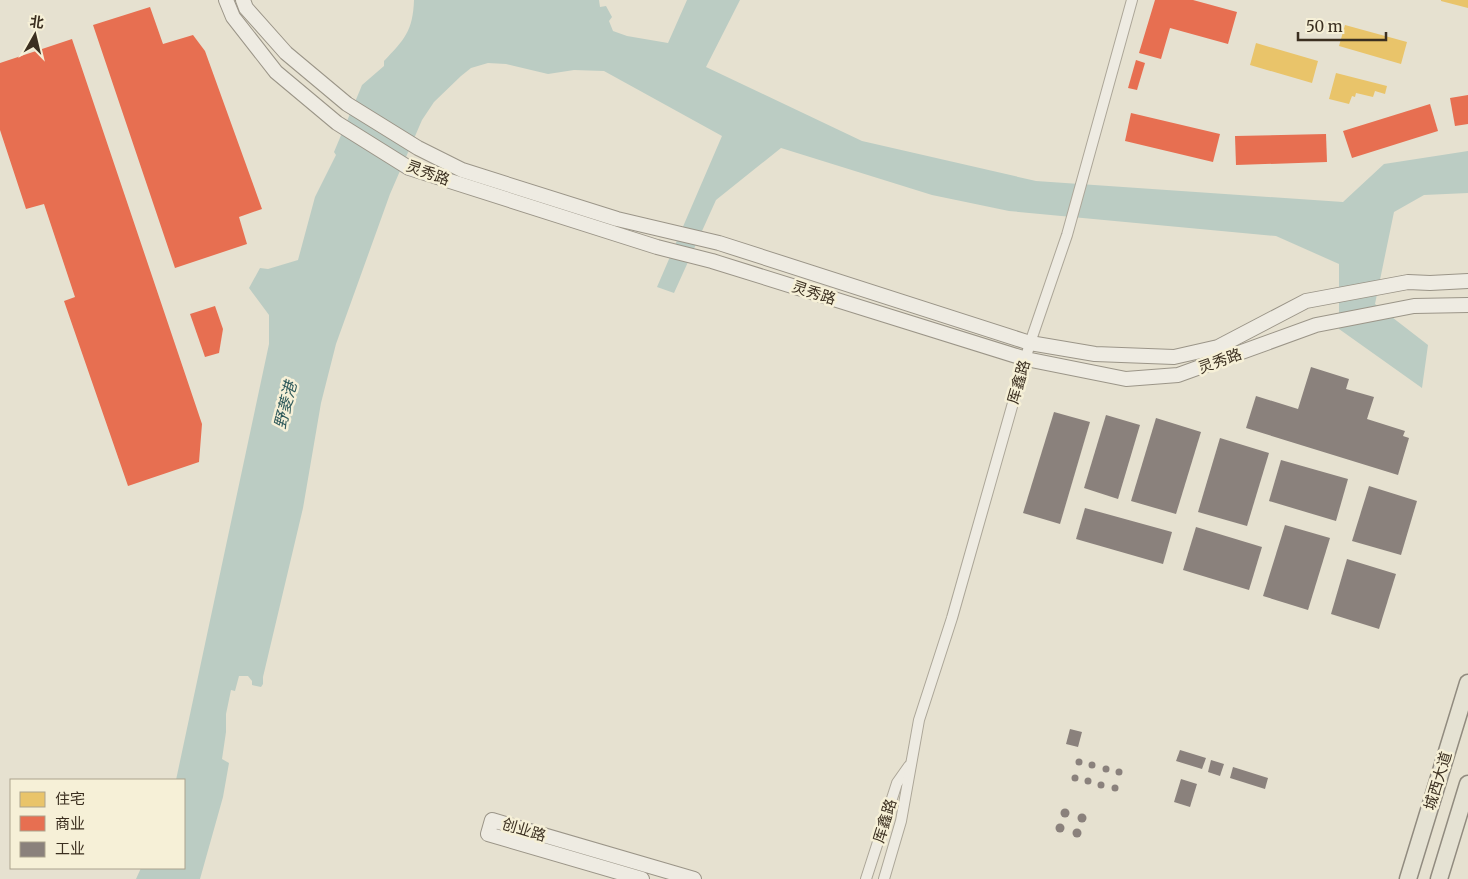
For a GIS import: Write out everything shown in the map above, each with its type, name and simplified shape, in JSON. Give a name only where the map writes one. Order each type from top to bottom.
[{"type":"main road","name":"城西大道","points":[[1408,879],[1468,683]]},
{"type":"main road","name":"城西大道","points":[[1439,879],[1468,784]]},
{"type":"street","name":"灵秀路","points":[[226,0],[233,17],[276,72],[337,123],[409,168],[1026,359],[1126,379],[1178,375],[1316,325],[1414,306],[1468,305]]},
{"type":"street","name":"灵秀路","points":[[243,0],[246,8],[286,53],[347,104],[418,148],[462,170],[617,219],[718,243],[1030,343],[1095,354],[1174,357],[1218,347],[1306,301],[1408,282],[1468,281]]},
{"type":"street","name":"厍鑫路","points":[[884,879],[901,821],[919,720],[952,618],[1030,343],[1066,235],[1132,0]]},
{"type":"street","name":"厍鑫路","points":[[866,879],[897,782],[910,765]]},
{"type":"street","name":"创业路","points":[[642,879],[488,834],[492,820],[694,879]]},
{"type":"water","name":"野菱港","points":[[414,0],[599,0],[600,7],[606,6],[612,17],[609,21],[613,31],[627,36],[668,43],[687,0],[740,0],[706,67],[862,141],[1036,181],[1343,202],[1384,164],[1468,151],[1468,193],[1424,195],[1394,212],[1375,304],[1428,345],[1422,388],[1339,329],[1339,264],[1276,236],[1009,211],[932,195],[781,148],[716,200],[674,293],[657,287],[722,136],[604,71],[574,70],[548,74],[506,64],[488,63],[471,68],[434,102],[422,120],[390,194],[336,344],[321,403],[303,508],[263,677],[263,684],[261,687],[252,685],[252,681],[248,676],[239,676],[235,691],[231,690],[226,714],[226,732],[222,759],[229,763],[223,797],[200,879],[136,879],[141,869],[185,869],[185,779],[176,779],[269,344],[269,315],[249,288],[260,268],[268,269],[298,260],[315,197],[336,155],[334,152],[362,85],[384,66],[384,61],[402,41],[412,20]]},
{"type":"building: 住宅","points":[[1468,0],[1468,8],[1441,1]]},
{"type":"building: 住宅","points":[[1345,25],[1407,42],[1401,64],[1339,46]]},
{"type":"building: 住宅","points":[[1256,43],[1318,61],[1312,83],[1250,65]]},
{"type":"building: 住宅","points":[[1336,73],[1387,86],[1385,94],[1375,91],[1373,97],[1356,93],[1355,97],[1352,96],[1349,104],[1329,99]]},
{"type":"building: 商业","points":[[1155,0],[1193,0],[1237,12],[1228,44],[1170,28],[1161,59],[1139,53]]},
{"type":"building: 商业","points":[[150,7],[163,44],[193,35],[205,51],[262,209],[239,217],[247,244],[175,268],[93,25]]},
{"type":"building: 商业","points":[[72,39],[202,424],[199,462],[128,486],[64,301],[75,297],[44,204],[26,209],[0,130],[0,63]]},
{"type":"building: 商业","points":[[1136,60],[1145,63],[1137,90],[1128,88]]},
{"type":"building: 商业","points":[[1468,95],[1468,124],[1455,126],[1450,98]]},
{"type":"building: 商业","points":[[1430,104],[1438,131],[1352,158],[1343,131]]},
{"type":"building: 商业","points":[[1131,113],[1220,134],[1213,162],[1125,141]]},
{"type":"building: 商业","points":[[1326,134],[1327,162],[1236,165],[1235,136]]},
{"type":"building: 商业","points":[[215,306],[223,329],[219,353],[205,357],[190,314]]},
{"type":"building: 工业","points":[[1311,367],[1349,379],[1346,389],[1374,397],[1367,419],[1405,431],[1403,436],[1409,438],[1398,475],[1246,428],[1256,396],[1298,409]]},
{"type":"building: 工业","points":[[1054,412],[1090,422],[1060,524],[1023,513]]},
{"type":"building: 工业","points":[[1106,415],[1140,425],[1118,499],[1084,488]]},
{"type":"building: 工业","points":[[1156,418],[1201,432],[1176,514],[1131,501]]},
{"type":"building: 工业","points":[[1220,438],[1269,453],[1247,526],[1198,512]]},
{"type":"building: 工业","points":[[1281,460],[1348,479],[1336,521],[1269,501]]},
{"type":"building: 工业","points":[[1369,486],[1417,501],[1401,555],[1352,541]]},
{"type":"building: 工业","points":[[1085,508],[1172,532],[1163,564],[1076,539]]},
{"type":"building: 工业","points":[[1285,525],[1330,538],[1308,610],[1263,596]]},
{"type":"building: 工业","points":[[1196,527],[1262,547],[1249,590],[1183,570]]},
{"type":"building: 工业","points":[[1347,559],[1396,574],[1379,629],[1331,614]]},
{"type":"building: 工业","points":[[1070,729],[1082,732],[1078,747],[1066,744]]},
{"type":"building: 工业","points":[[1180,750],[1206,758],[1202,769],[1176,761]]},
{"type":"building: 工业","points":[[1079,759],[1082,762],[1079,765],[1076,762]]},
{"type":"building: 工业","points":[[1211,760],[1224,764],[1220,776],[1208,772]]},
{"type":"building: 工业","points":[[1092,762],[1095,765],[1092,768],[1089,765]]},
{"type":"building: 工业","points":[[1106,766],[1109,769],[1106,772],[1103,769]]},
{"type":"building: 工业","points":[[1233,767],[1268,778],[1265,789],[1230,778]]},
{"type":"building: 工业","points":[[1119,769],[1122,772],[1119,775],[1116,772]]},
{"type":"building: 工业","points":[[1075,775],[1078,778],[1075,781],[1072,778]]},
{"type":"building: 工业","points":[[1088,778],[1091,781],[1088,784],[1085,781]]},
{"type":"building: 工业","points":[[1181,779],[1197,784],[1190,807],[1174,802]]},
{"type":"building: 工业","points":[[1101,782],[1104,785],[1101,788],[1098,785]]},
{"type":"building: 工业","points":[[1115,785],[1118,788],[1115,791],[1112,788]]},
{"type":"building: 工业","points":[[1065,808],[1070,813],[1065,818],[1060,813]]},
{"type":"building: 工业","points":[[1082,813],[1087,818],[1082,823],[1077,818]]},
{"type":"building: 工业","points":[[1060,823],[1065,828],[1060,833],[1055,828]]},
{"type":"building: 工业","points":[[1077,828],[1082,833],[1077,838],[1072,833]]}]
